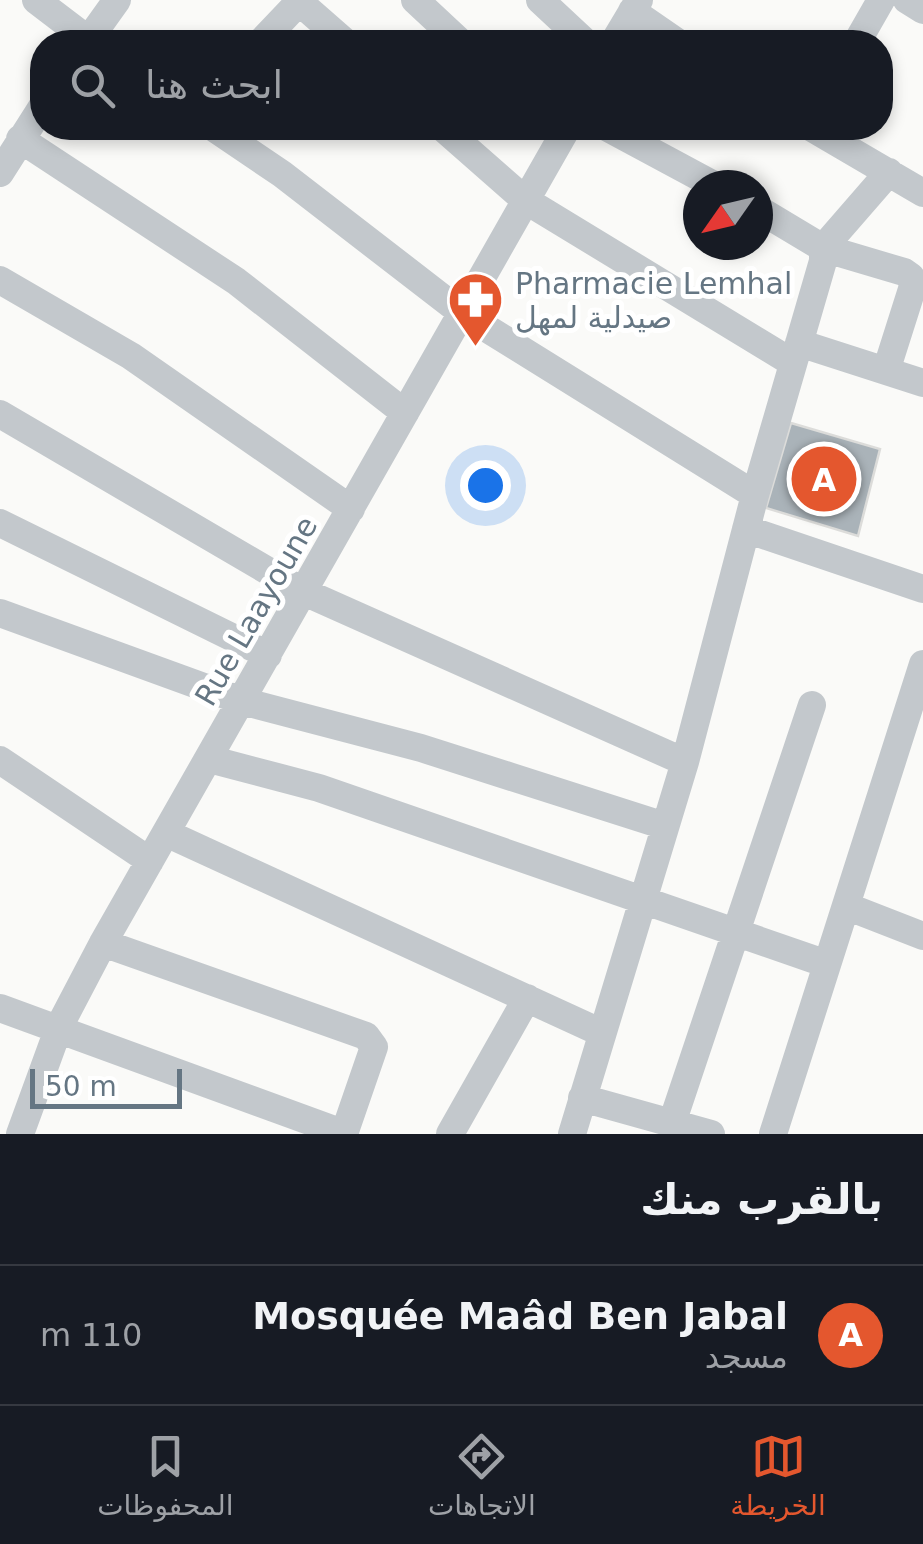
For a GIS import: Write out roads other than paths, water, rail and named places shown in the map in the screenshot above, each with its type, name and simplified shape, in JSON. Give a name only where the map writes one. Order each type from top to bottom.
[{"type":"street","points":[[36,0],[74,30]]},
{"type":"street","points":[[97,30],[116,0]]},
{"type":"street","points":[[416,0],[447,30]]},
{"type":"street","points":[[540,0],[572,30]]},
{"type":"street","points":[[864,30],[881,0]]},
{"type":"street","points":[[908,0],[923,10]]},
{"type":"street","points":[[272,30],[298,1],[331,30]]},
{"type":"street","points":[[621,30],[636,6],[663,30]]},
{"type":"street","points":[[0,172],[30,124]]},
{"type":"street","points":[[20,139],[236,281],[405,413]]},
{"type":"street","points":[[232,140],[282,174],[462,313],[755,495]]},
{"type":"street","points":[[456,140],[526,200],[796,353],[886,371],[923,383]]},
{"type":"street","name":"Rue Laayoune","points":[[13,1130],[102,943],[351,510],[526,200],[556,140]]},
{"type":"street","points":[[630,140],[686,170]]},
{"type":"street","points":[[833,140],[923,193]]},
{"type":"street","points":[[572,1134],[685,762],[755,495],[823,260],[823,248],[889,172]]},
{"type":"street","points":[[773,218],[823,248],[911,277],[913,286],[886,371]]},
{"type":"street","points":[[0,280],[131,356],[351,510]]},
{"type":"street","points":[[0,414],[304,592],[685,762]]},
{"type":"street","points":[[0,522],[268,656]]},
{"type":"street","points":[[746,529],[923,588]]},
{"type":"street","points":[[0,613],[242,701],[421,748],[665,826]]},
{"type":"street","points":[[773,1134],[923,664]]},
{"type":"street","points":[[672,1123],[812,705]]},
{"type":"street","points":[[209,759],[320,788],[827,964]]},
{"type":"street","points":[[0,760],[150,861]]},
{"type":"street","points":[[166,834],[602,1033]]},
{"type":"street","points":[[846,906],[923,936]]},
{"type":"street","points":[[0,1008],[59,1027],[316,1129],[344,1134],[374,1047],[366,1036],[102,943]]},
{"type":"street","points":[[450,1134],[527,998]]},
{"type":"street","points":[[582,1098],[711,1134]]},
{"type":"place","name":"Pharmacie Lemhal صيدلية لمهل","points":[[476,349]]},
{"type":"place","name":"Mosquée Maâd Ben Jabal","points":[[824,479]]}]
